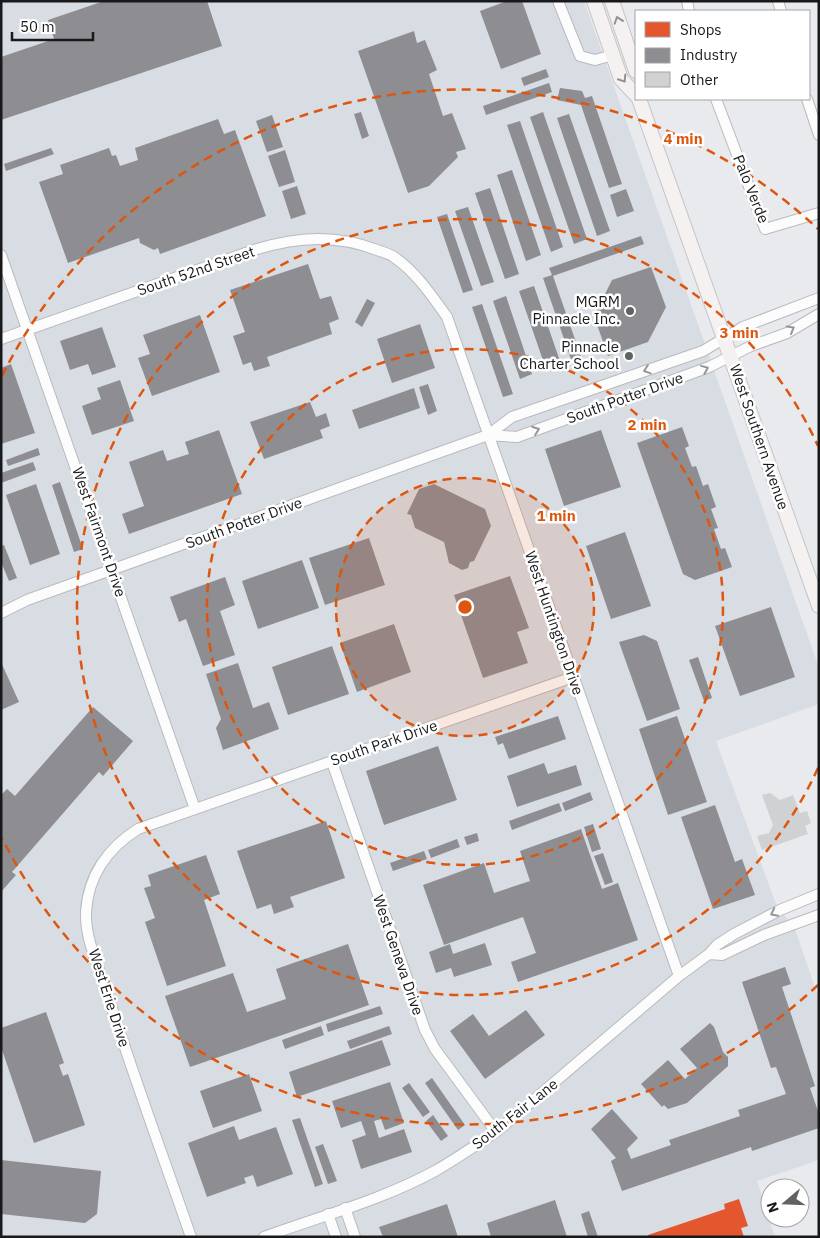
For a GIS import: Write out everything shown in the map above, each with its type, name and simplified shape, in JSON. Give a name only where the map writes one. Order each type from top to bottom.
[{"type":"main road","points":[[594,1],[621,79],[635,94]]},
{"type":"main road","points":[[612,1],[635,68]]},
{"type":"main road","name":"West Southern Avenue","points":[[638,100],[819,606]]},
{"type":"street","points":[[558,1],[580,56],[595,60],[612,55]]},
{"type":"street","name":"Palo Verde","points":[[716,100],[765,229],[819,212]]},
{"type":"street","points":[[806,100],[819,135]]},
{"type":"street","name":"South 52nd Street","points":[[1,339],[257,249],[295,240],[341,240],[394,256]]},
{"type":"street","name":"West Fairmont Drive","points":[[1,255],[195,809]]},
{"type":"street","name":"West Huntington Drive","points":[[394,256],[424,286],[447,317],[679,976]]},
{"type":"street","name":"South Potter Drive","points":[[1,613],[27,600],[488,435],[512,417],[703,351],[743,326],[819,298]]},
{"type":"street","name":"South Potter Drive","points":[[488,435],[517,437],[709,367],[787,333],[819,314]]},
{"type":"street","name":"South Park Drive","points":[[195,809],[573,677]]},
{"type":"street","name":"West Geneva Drive","points":[[332,762],[425,1030],[435,1049],[496,1132]]},
{"type":"street","name":"West Erie Drive","points":[[191,1237],[93,952],[86,913],[89,892],[94,877],[102,863],[124,838],[138,829],[195,809]]},
{"type":"street","name":"South Fair Lane","points":[[264,1237],[391,1191],[435,1171],[496,1132],[679,976],[709,954],[717,945],[780,910],[819,894]]},
{"type":"street","name":"South Fair Lane","points":[[709,954],[722,954],[764,935],[819,915]]},
{"type":"street","points":[[345,1208],[355,1237]]},
{"type":"street","points":[[328,1214],[336,1237]]},
{"type":"shaded area","points":[[1,1],[584,1],[819,668],[819,704],[716,741],[776,904],[795,929],[819,999],[819,1160],[766,1178],[760,1178],[757,1181],[760,1190],[760,1228],[772,1228],[775,1237],[1,1237]]},
{"type":"building: Shops","points":[[739,1199],[748,1226],[741,1228],[744,1237],[648,1237],[648,1235],[725,1209],[724,1204]]},
{"type":"building: Industry","points":[[104,1],[207,1],[222,46],[1,120],[1,57],[54,39],[48,20]]},
{"type":"building: Industry","points":[[507,1],[522,1],[541,54],[501,69],[480,11]]},
{"type":"building: Industry","points":[[414,31],[417,43],[425,40],[437,70],[429,74],[443,116],[452,113],[466,149],[456,152],[458,157],[429,186],[408,193],[358,51]]},
{"type":"building: Industry","points":[[546,69],[549,77],[524,86],[521,78]]},
{"type":"building: Industry","points":[[549,83],[552,92],[486,115],[483,106]]},
{"type":"building: Industry","points":[[560,88],[582,91],[585,98],[592,96],[622,184],[609,188],[581,105],[557,100]]},
{"type":"building: Industry","points":[[361,112],[369,136],[362,139],[354,114]]},
{"type":"building: Industry","points":[[543,112],[587,239],[574,244],[530,117]]},
{"type":"building: Industry","points":[[569,114],[610,231],[597,236],[557,118]]},
{"type":"building: Industry","points":[[272,115],[283,147],[267,152],[256,121]]},
{"type":"building: Industry","points":[[218,119],[224,134],[235,130],[266,216],[160,254],[158,248],[154,250],[140,243],[139,238],[68,263],[39,182],[63,174],[60,165],[109,148],[112,156],[116,155],[120,166],[138,160],[135,148]]},
{"type":"building: Industry","points":[[520,121],[563,247],[551,252],[507,125]]},
{"type":"building: Industry","points":[[51,148],[54,154],[6,171],[4,164]]},
{"type":"building: Industry","points":[[285,150],[295,182],[279,187],[268,156]]},
{"type":"building: Industry","points":[[512,170],[541,255],[526,261],[497,175]]},
{"type":"building: Industry","points":[[297,186],[306,214],[291,219],[282,191]]},
{"type":"building: Industry","points":[[490,188],[519,274],[505,279],[475,193]]},
{"type":"building: Industry","points":[[626,189],[634,211],[617,217],[610,195]]},
{"type":"building: Industry","points":[[468,207],[494,282],[481,286],[455,211]]},
{"type":"building: Industry","points":[[447,214],[473,290],[463,293],[437,217]]},
{"type":"building: Industry","points":[[641,236],[644,244],[553,276],[585,368],[575,371],[543,278],[552,275],[549,268]]},
{"type":"building: Industry","points":[[308,264],[320,299],[331,296],[339,319],[329,323],[332,334],[267,357],[270,366],[254,371],[251,362],[243,365],[233,336],[245,332],[230,290]]},
{"type":"building: Industry","name":"MGRM Pinnacle Inc.","points":[[651,267],[666,307],[648,342],[608,356],[594,316],[612,280]]},
{"type":"building: Industry","points":[[534,286],[561,364],[546,369],[519,291]]},
{"type":"building: Industry","points":[[506,296],[532,374],[520,379],[493,301]]},
{"type":"building: Industry","points":[[367,299],[375,303],[362,327],[355,322]]},
{"type":"building: Industry","points":[[482,304],[513,394],[503,397],[472,307]]},
{"type":"building: Industry","points":[[200,315],[220,372],[152,396],[138,358],[150,354],[143,335]]},
{"type":"building: Industry","points":[[420,324],[435,368],[392,383],[377,339]]},
{"type":"building: Industry","points":[[102,327],[116,367],[92,375],[88,364],[70,370],[60,341]]},
{"type":"building: Industry","points":[[11,364],[35,433],[1,444],[1,368]]},
{"type":"building: Industry","points":[[120,380],[134,421],[92,435],[82,406],[101,399],[97,388]]},
{"type":"building: Industry","points":[[428,384],[437,411],[428,415],[419,387]]},
{"type":"building: Industry","points":[[414,388],[420,408],[359,429],[352,410]]},
{"type":"building: Industry","points":[[310,402],[316,417],[326,413],[330,426],[320,430],[323,438],[264,459],[250,422]]},
{"type":"building: Industry","points":[[682,427],[689,446],[685,448],[692,467],[696,466],[703,486],[708,484],[716,507],[711,509],[718,528],[714,529],[721,549],[725,548],[732,567],[695,580],[683,574],[637,443]]},
{"type":"building: Industry","points":[[219,430],[242,494],[129,534],[122,514],[144,506],[129,462],[163,450],[167,461],[189,454],[185,442]]},
{"type":"building: Industry","points":[[601,430],[621,487],[564,506],[545,449]]},
{"type":"building: Industry","points":[[38,448],[40,455],[8,466],[6,460]]},
{"type":"building: Industry","points":[[33,462],[36,470],[1,483],[1,473]]},
{"type":"building: Industry","points":[[60,482],[83,549],[74,552],[52,485]]},
{"type":"building: Industry","points":[[36,484],[60,554],[30,565],[6,495]]},
{"type":"building: Industry","points":[[434,484],[485,509],[491,526],[474,561],[470,562],[468,568],[462,570],[449,563],[444,542],[415,528],[411,515],[407,514],[419,489]]},
{"type":"building: Industry","points":[[625,532],[651,606],[611,619],[586,546]]},
{"type":"building: Industry","points":[[369,538],[385,585],[325,605],[309,558]]},
{"type":"building: Industry","points":[[4,545],[17,578],[9,581],[1,562],[1,546]]},
{"type":"building: Industry","points":[[302,560],[319,608],[258,629],[242,581]]},
{"type":"building: Industry","points":[[510,576],[529,628],[517,632],[528,663],[483,678],[454,595]]},
{"type":"building: Industry","points":[[225,577],[235,605],[220,611],[235,655],[203,666],[186,619],[179,622],[170,597]]},
{"type":"building: Industry","points":[[771,607],[795,677],[740,696],[715,626]]},
{"type":"building: Industry","points":[[394,624],[411,672],[357,692],[340,643]]},
{"type":"building: Industry","points":[[644,635],[657,641],[680,709],[647,721],[619,642]]},
{"type":"building: Industry","points":[[332,646],[349,694],[288,715],[272,667]]},
{"type":"building: Industry","points":[[698,657],[712,698],[704,701],[689,660]]},
{"type":"building: Industry","points":[[1,662],[19,702],[1,710]]},
{"type":"building: Industry","points":[[238,663],[253,708],[269,702],[279,729],[223,750],[216,728],[221,719],[206,674]]},
{"type":"building: Industry","points":[[93,707],[133,741],[103,776],[99,772],[12,872],[16,875],[1,892],[1,795],[7,789],[15,796]]},
{"type":"building: Industry","points":[[558,716],[566,739],[509,759],[503,743],[498,745],[495,737]]},
{"type":"building: Industry","points":[[677,716],[707,802],[668,815],[639,729]]},
{"type":"building: Industry","points":[[438,746],[457,800],[384,825],[366,771]]},
{"type":"building: Industry","points":[[544,763],[548,774],[576,765],[582,785],[517,807],[507,776]]},
{"type":"building: Industry","points":[[590,792],[593,800],[565,811],[562,803]]},
{"type":"building: Industry","points":[[559,803],[562,811],[512,830],[509,821]]},
{"type":"building: Industry","points":[[715,805],[735,862],[742,859],[755,895],[713,909],[681,817]]},
{"type":"building: Industry","points":[[326,821],[345,878],[290,897],[294,907],[274,914],[271,904],[257,909],[237,851]]},
{"type":"building: Industry","points":[[593,824],[601,849],[592,852],[584,827]]},
{"type":"building: Industry","points":[[581,829],[602,889],[618,883],[638,940],[518,982],[511,962],[536,953],[523,917],[444,945],[423,885],[484,863],[494,893],[530,881],[520,851]]},
{"type":"building: Industry","points":[[477,833],[479,841],[467,845],[464,837]]},
{"type":"building: Industry","points":[[457,839],[460,847],[431,858],[428,850]]},
{"type":"building: Industry","points":[[424,851],[427,859],[393,871],[390,863]]},
{"type":"building: Industry","points":[[603,853],[613,882],[605,885],[594,856]]},
{"type":"building: Industry","points":[[206,855],[220,894],[204,900],[226,966],[167,986],[145,922],[155,918],[144,888],[151,886],[148,875]]},
{"type":"building: Industry","points":[[485,943],[492,965],[454,977],[451,968],[436,973],[429,952],[450,944],[453,954]]},
{"type":"building: Industry","points":[[348,944],[369,1005],[190,1067],[165,996],[233,973],[247,1012],[286,999],[276,969]]},
{"type":"building: Industry","points":[[785,967],[791,984],[782,987],[815,1086],[810,1088],[819,1114],[819,1128],[752,1151],[751,1147],[622,1191],[611,1161],[616,1158],[591,1129],[612,1109],[638,1138],[627,1149],[631,1159],[671,1145],[669,1140],[740,1116],[738,1110],[786,1094],[776,1067],[771,1068],[742,982]]},
{"type":"building: Industry","points":[[380,1006],[383,1014],[328,1032],[326,1024]]},
{"type":"building: Industry","points":[[526,1010],[545,1035],[485,1079],[450,1031],[473,1014],[489,1036]]},
{"type":"building: Industry","points":[[46,1012],[64,1063],[59,1065],[63,1076],[68,1074],[85,1125],[34,1143],[1,1047],[1,1028]]},
{"type":"building: Industry","points":[[710,1023],[714,1027],[723,1052],[728,1057],[728,1066],[687,1103],[668,1109],[664,1105],[662,1107],[641,1084],[668,1060],[685,1079],[697,1068],[680,1049]]},
{"type":"building: Industry","points":[[321,1026],[324,1035],[285,1049],[282,1040]]},
{"type":"building: Industry","points":[[389,1026],[392,1034],[350,1049],[347,1041]]},
{"type":"building: Industry","points":[[382,1040],[391,1065],[297,1097],[289,1072]]},
{"type":"building: Industry","points":[[249,1074],[262,1111],[213,1128],[200,1091]]},
{"type":"building: Industry","points":[[432,1078],[465,1125],[458,1130],[425,1083]]},
{"type":"building: Industry","points":[[390,1082],[404,1123],[385,1130],[381,1119],[374,1121],[379,1138],[404,1129],[412,1152],[361,1169],[352,1140],[366,1135],[361,1121],[341,1128],[332,1101]]},
{"type":"building: Industry","points":[[409,1083],[430,1112],[423,1117],[402,1088]]},
{"type":"building: Industry","points":[[433,1115],[448,1136],[441,1141],[426,1121]]},
{"type":"building: Industry","points":[[300,1118],[323,1184],[315,1187],[292,1120]]},
{"type":"building: Industry","points":[[234,1126],[239,1140],[276,1127],[293,1174],[257,1187],[253,1175],[244,1178],[246,1183],[207,1197],[188,1143]]},
{"type":"building: Industry","points":[[323,1144],[337,1181],[328,1184],[315,1147]]},
{"type":"building: Industry","points":[[1,1160],[101,1171],[97,1214],[85,1223],[1,1214]]},
{"type":"building: Industry","points":[[555,1200],[567,1237],[491,1237],[487,1223]]},
{"type":"building: Industry","points":[[447,1204],[458,1237],[383,1237],[379,1227]]},
{"type":"building: Industry","points":[[589,1211],[598,1237],[588,1237],[581,1214]]},
{"type":"building: Other","points":[[770,793],[780,800],[793,795],[800,813],[807,811],[811,823],[805,826],[808,834],[762,850],[757,836],[769,833],[773,825],[762,795]]},
{"type":"place","name":"MGRM Pinnacle Inc.","points":[[630,311]]},
{"type":"place","name":"Pinnacle Charter School","points":[[629,356]]}]
